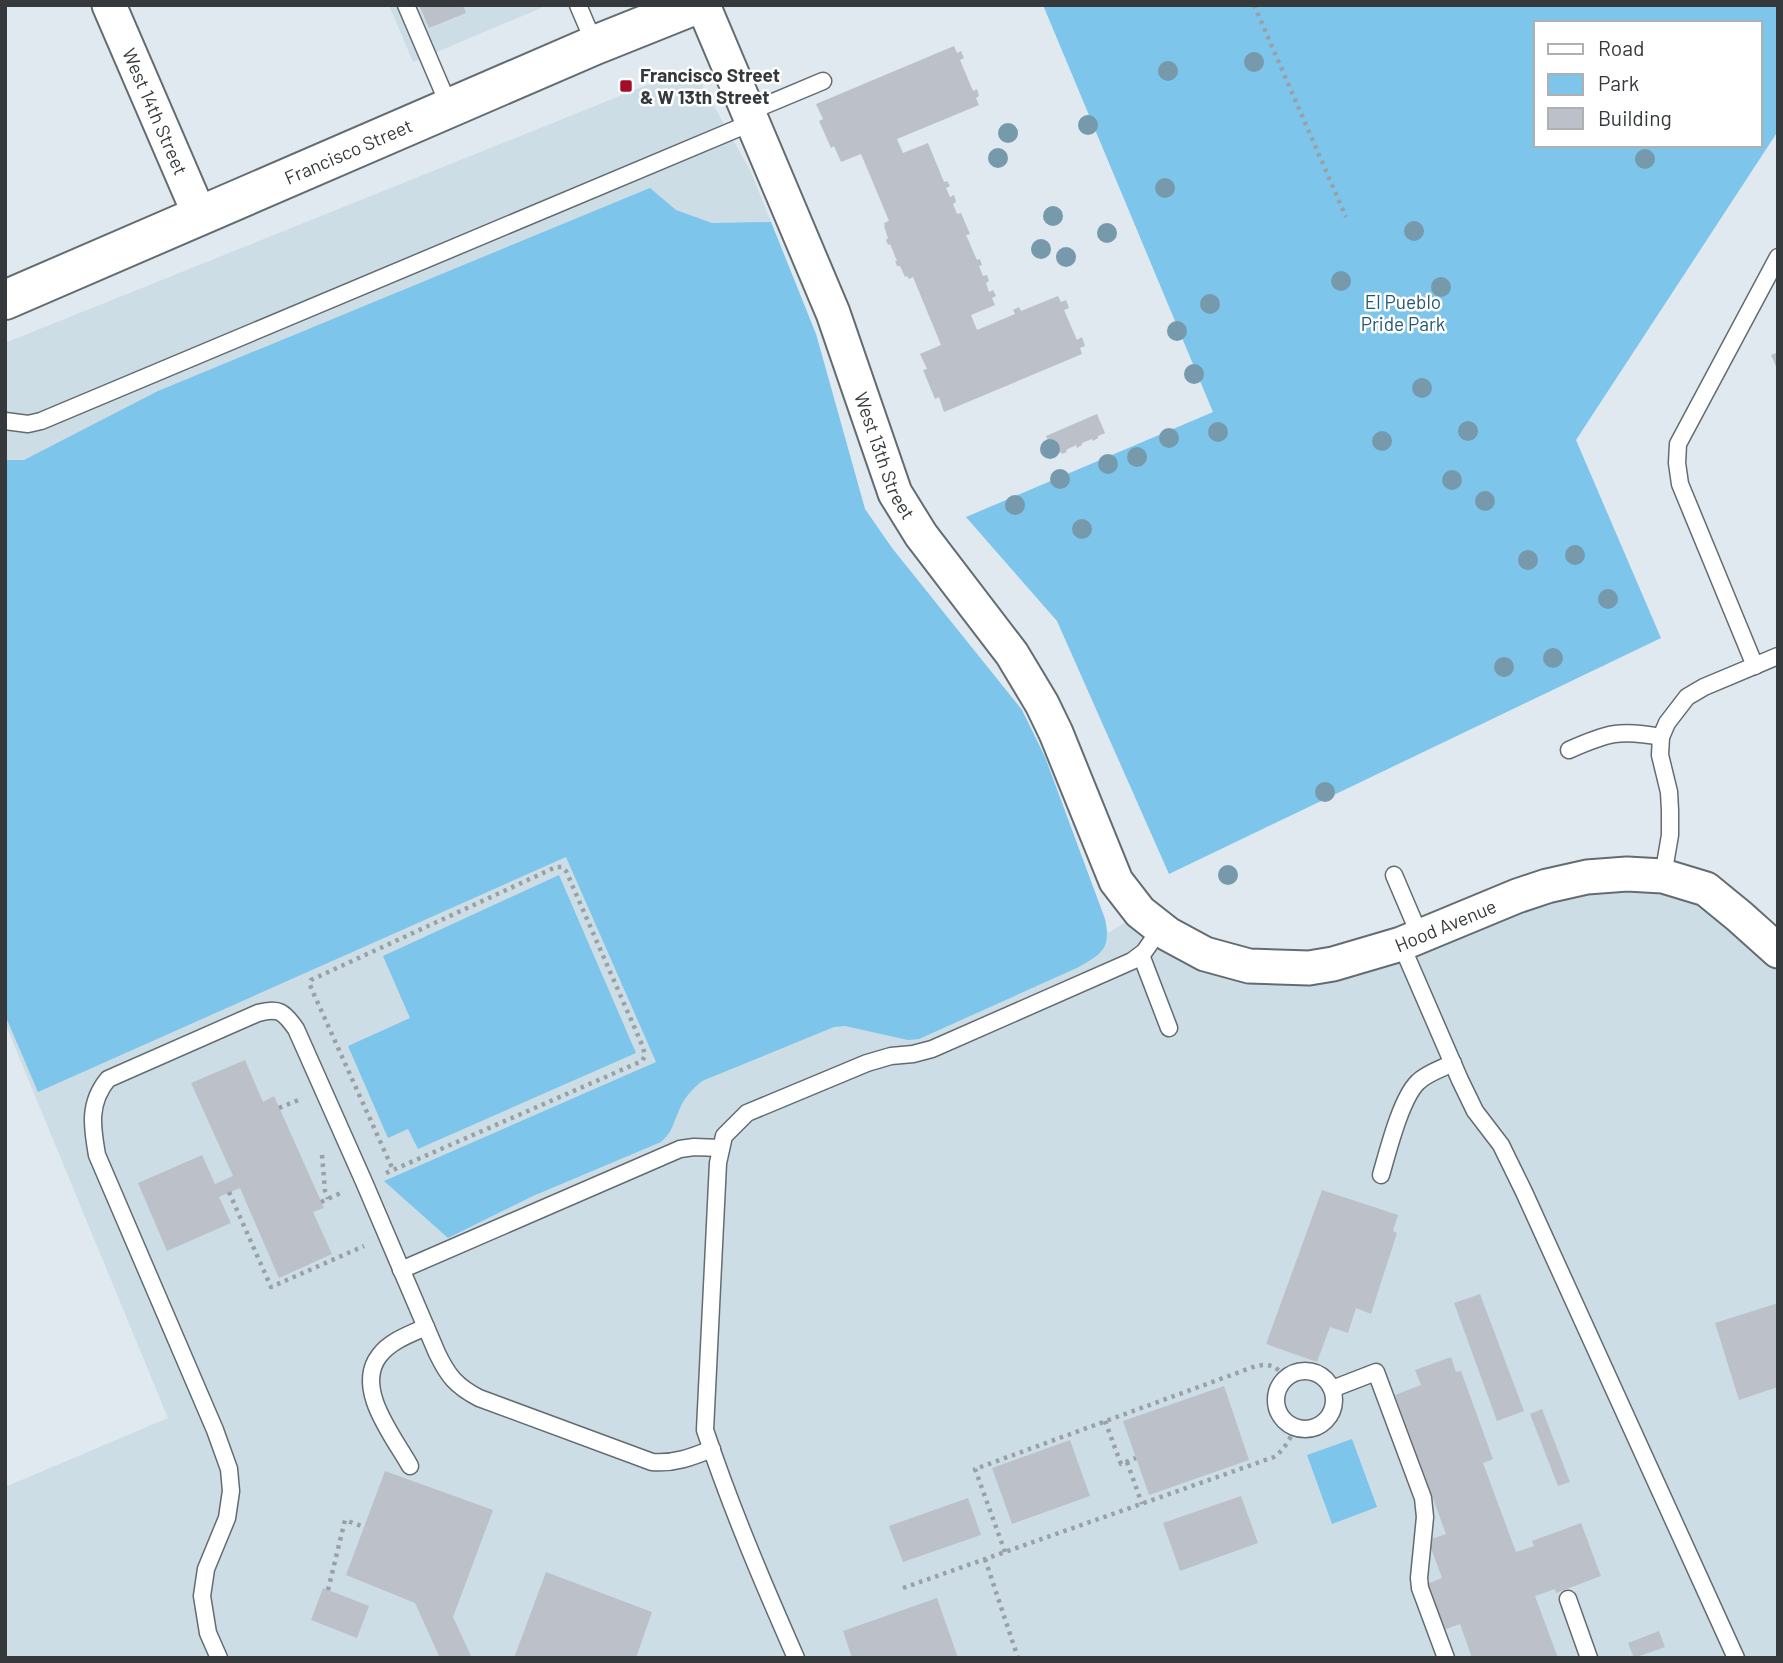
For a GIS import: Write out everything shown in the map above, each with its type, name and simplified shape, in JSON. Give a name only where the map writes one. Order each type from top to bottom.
[{"type":"street","name":"West 14th Street","points":[[109,5],[200,216]]},
{"type":"street","name":"Francisco Street","points":[[5,300],[595,45],[695,5]]},
{"type":"street","name":"West 13th Street","points":[[703,5],[833,313],[895,493],[920,536],[1012,654],[1042,704],[1116,881]]},
{"type":"street","name":"Hood Avenue","points":[[1116,881],[1140,912],[1168,934],[1205,954],[1249,965],[1309,968],[1333,964],[1411,940],[1547,886],[1587,877],[1627,874],[1662,876],[1706,889],[1778,951]]},
{"type":"lane","points":[[406,5],[450,108]]},
{"type":"lane","points":[[578,5],[595,45]]},
{"type":"lane","points":[[5,421],[28,424],[41,421],[751,117],[823,81]]},
{"type":"lane","points":[[1755,666],[1680,484],[1678,444],[1778,257]]},
{"type":"lane","points":[[1662,876],[1670,835],[1669,792],[1660,755],[1661,737],[1667,723],[1687,697],[1704,687],[1778,656]]},
{"type":"lane","points":[[1569,750],[1618,732],[1661,737]]},
{"type":"lane","points":[[1394,875],[1411,940],[1453,1063],[1475,1111],[1501,1145],[1524,1192],[1737,1658]]},
{"type":"lane","points":[[796,1658],[739,1527],[705,1430],[717,1175],[724,1136],[747,1113],[867,1063],[932,1049],[1124,964],[1144,952],[1161,928]]},
{"type":"lane","points":[[1141,954],[1169,1028]]},
{"type":"lane","points":[[219,1658],[208,1633],[202,1596],[206,1569],[227,1518],[231,1491],[229,1469],[215,1430],[97,1156],[92,1129],[94,1107],[100,1089],[108,1079],[258,1013],[271,1010],[285,1014],[296,1029],[445,1370],[461,1389],[652,1462],[681,1460],[712,1449]]},
{"type":"lane","points":[[1381,1175],[1409,1093],[1426,1076],[1453,1063]]},
{"type":"lane","points":[[401,1270],[680,1149],[721,1148]]},
{"type":"lane","points":[[410,1466],[375,1404],[370,1385],[379,1356],[392,1344],[426,1327]]},
{"type":"lane","points":[[1312,1371],[1321,1375],[1332,1390],[1333,1407],[1325,1421],[1311,1429],[1295,1428],[1277,1411],[1276,1393],[1286,1377],[1294,1372],[1312,1371]]},
{"type":"lane","points":[[1332,1390],[1376,1372],[1423,1498],[1425,1517],[1420,1588],[1446,1658]]},
{"type":"lane","points":[[1568,1599],[1589,1658]]},
{"type":"path","points":[[1254,5],[1346,217]]},
{"type":"path","points":[[321,1202],[642,1061],[645,1056],[643,1047],[562,867],[555,867],[311,980],[312,990],[393,1170]]},
{"type":"path","points":[[279,1108],[309,1095]]},
{"type":"path","points":[[321,1150],[328,1199]]},
{"type":"path","points":[[229,1192],[271,1287],[373,1242]]},
{"type":"path","points":[[1005,1552],[975,1469],[1262,1365],[1270,1364],[1276,1367],[1286,1377]]},
{"type":"path","points":[[1105,1421],[1121,1464],[1136,1458]]},
{"type":"path","points":[[903,1588],[1274,1457],[1295,1428]]},
{"type":"path","points":[[1127,1462],[1142,1504]]},
{"type":"path","points":[[328,1590],[345,1520],[364,1527]]},
{"type":"path","points":[[985,1559],[1018,1658]]},
{"type":"shaded area","points":[[389,5],[548,5],[413,62]]},
{"type":"shaded area","points":[[692,67],[751,172],[816,334],[865,509],[892,548],[1022,710],[1045,757],[1108,933],[1140,913],[1169,935],[1309,968],[1517,897],[1663,876],[1778,952],[1778,1658],[5,1658],[5,1487],[168,1418],[5,1023],[5,343]]},
{"type":"green space","name":"El Pueblo Pride Park","points":[[1043,5],[1778,5],[1778,131],[1576,440],[1661,638],[1169,874],[1057,621],[966,517],[1213,412]]},
{"type":"green space","points":[[650,188],[676,210],[712,223],[771,222],[816,334],[865,509],[892,548],[1022,710],[1045,757],[1105,919],[1107,937],[1103,949],[1079,967],[919,1039],[908,1040],[845,1026],[834,1027],[702,1081],[685,1099],[670,1131],[661,1142],[533,1196],[448,1238],[384,1181],[656,1062],[566,857],[38,1092],[5,1015],[5,460],[24,460],[158,391]]},
{"type":"green space","points":[[559,875],[636,1053],[418,1149],[408,1129],[388,1138],[348,1046],[410,1018],[383,956]]},
{"type":"green space","points":[[1352,1439],[1377,1507],[1332,1524],[1307,1455]]},
{"type":"building","points":[[419,5],[463,5],[466,13],[429,28]]},
{"type":"building","points":[[954,46],[957,53],[961,51],[964,58],[960,60],[973,91],[977,89],[979,96],[976,98],[979,105],[897,139],[903,153],[928,143],[944,182],[947,181],[950,186],[946,188],[950,197],[954,195],[956,202],[953,204],[957,214],[961,213],[970,234],[966,235],[977,260],[980,259],[982,265],[979,266],[983,276],[987,275],[989,292],[993,290],[996,296],[992,298],[995,305],[971,315],[977,330],[1015,314],[1013,310],[1019,307],[1021,311],[1058,296],[1061,302],[1066,300],[1069,308],[1064,310],[1077,340],[1082,337],[1085,346],[1080,348],[1082,354],[944,412],[939,397],[935,399],[923,370],[927,369],[920,354],[941,345],[913,277],[905,277],[900,266],[897,266],[890,244],[888,245],[884,223],[889,221],[861,154],[841,162],[834,146],[831,148],[819,121],[823,119],[816,104]]},
{"type":"building","points":[[1778,352],[1778,371],[1771,355]]},
{"type":"building","points":[[1097,414],[1105,433],[1077,448],[1076,445],[1066,450],[1067,452],[1054,455],[1046,436]]},
{"type":"building","points":[[245,1060],[263,1102],[274,1096],[324,1208],[313,1212],[332,1254],[279,1278],[240,1188],[219,1197],[231,1223],[167,1251],[138,1183],[202,1155],[215,1184],[233,1176],[191,1083]]},
{"type":"building","points":[[1322,1190],[1398,1215],[1393,1231],[1397,1233],[1371,1314],[1356,1308],[1348,1333],[1330,1327],[1317,1362],[1266,1344]]},
{"type":"building","points":[[1480,1294],[1524,1411],[1497,1421],[1454,1303]]},
{"type":"building","points":[[1778,1303],[1778,1387],[1739,1400],[1715,1323]]},
{"type":"building","points":[[1451,1357],[1456,1372],[1461,1371],[1493,1459],[1483,1463],[1516,1552],[1534,1546],[1532,1541],[1581,1523],[1601,1576],[1556,1593],[1555,1589],[1535,1596],[1558,1658],[1472,1658],[1460,1624],[1443,1630],[1427,1584],[1442,1578],[1428,1540],[1446,1534],[1395,1395],[1421,1385],[1415,1370]]},
{"type":"building","points":[[1224,1386],[1249,1460],[1149,1495],[1123,1421]]},
{"type":"building","points":[[1542,1409],[1570,1482],[1558,1486],[1530,1414]]},
{"type":"building","points":[[1070,1440],[1090,1496],[1012,1524],[992,1468]]},
{"type":"building","points":[[385,1471],[493,1510],[453,1617],[472,1658],[440,1658],[415,1603],[346,1575]]},
{"type":"building","points":[[1241,1496],[1258,1543],[1180,1571],[1163,1523]]},
{"type":"building","points":[[968,1498],[981,1535],[903,1562],[889,1526]]},
{"type":"building","points":[[546,1572],[652,1612],[636,1658],[514,1658]]},
{"type":"building","points":[[323,1588],[369,1606],[357,1638],[311,1620]]},
{"type":"building","points":[[937,1598],[958,1658],[852,1658],[843,1631]]},
{"type":"building","points":[[1659,1631],[1665,1647],[1634,1658],[1628,1643]]},
{"type":"place","name":"Francisco Street & W 13th Street","points":[[626,86]]}]
